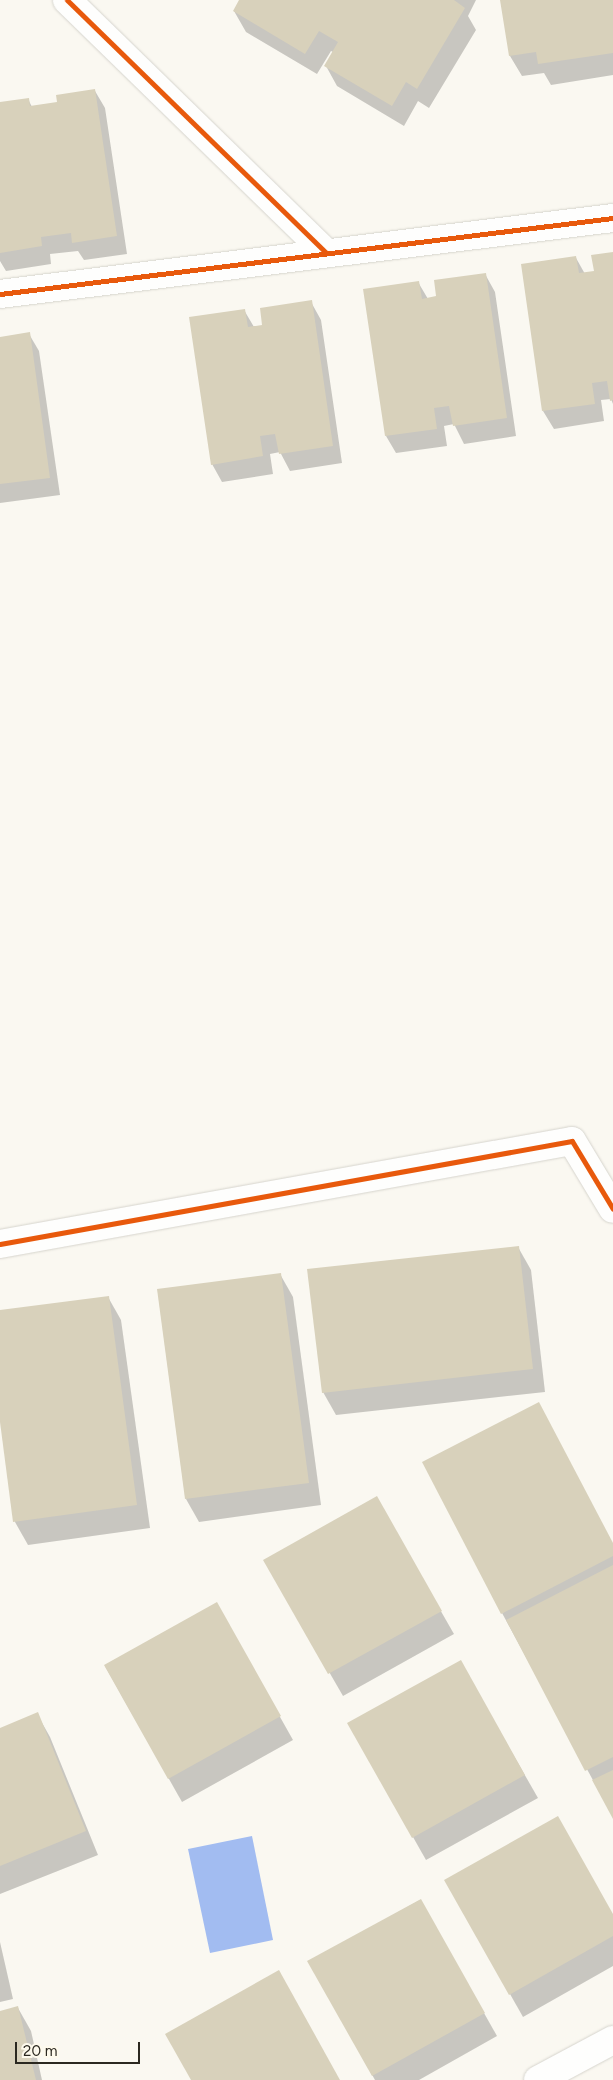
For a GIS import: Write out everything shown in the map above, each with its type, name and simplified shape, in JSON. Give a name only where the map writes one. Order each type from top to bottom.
[{"type":"street","points":[[67,0],[326,253]]},
{"type":"street","points":[[0,294],[613,218]]},
{"type":"street","points":[[0,1244],[572,1141],[613,1209]]},
{"type":"street","points":[[538,2080],[613,2040]]},
{"type":"water","points":[[252,1836],[273,1940],[210,1953],[188,1849]]},
{"type":"building","points":[[239,0],[454,0],[465,8],[417,89],[406,82],[392,106],[324,66],[338,42],[319,31],[305,54],[233,11]]},
{"type":"building","points":[[500,0],[613,0],[613,53],[538,64],[536,52],[509,56]]},
{"type":"building","points":[[95,89],[117,236],[72,243],[71,233],[41,237],[42,246],[0,253],[0,102],[29,98],[30,106],[57,102],[56,95]]},
{"type":"building","points":[[613,252],[613,400],[610,401],[607,381],[592,383],[595,404],[542,411],[521,264],[576,256],[579,273],[594,271],[591,255]]},
{"type":"building","points":[[486,273],[507,418],[453,426],[449,406],[434,408],[437,429],[385,436],[363,289],[419,281],[422,299],[436,296],[434,280]]},
{"type":"building","points":[[312,300],[333,446],[279,454],[275,434],[260,436],[263,456],[211,465],[189,317],[245,309],[248,327],[262,325],[260,308]]},
{"type":"building","points":[[30,332],[50,478],[0,484],[0,337]]},
{"type":"building","points":[[519,1246],[533,1369],[322,1393],[307,1269]]},
{"type":"building","points":[[281,1273],[309,1483],[185,1499],[157,1289]]},
{"type":"building","points":[[109,1296],[137,1505],[13,1522],[0,1422],[0,1310]]},
{"type":"building","points":[[539,1402],[613,1543],[613,1556],[501,1614],[422,1462]]},
{"type":"building","points":[[377,1496],[442,1611],[328,1674],[263,1560]]},
{"type":"building","points":[[613,1565],[613,1757],[585,1771],[506,1620]]},
{"type":"building","points":[[217,1602],[281,1716],[168,1779],[104,1665]]},
{"type":"building","points":[[461,1660],[525,1775],[412,1838],[347,1723]]},
{"type":"building","points":[[38,1712],[86,1831],[0,1866],[0,1728]]},
{"type":"building","points":[[613,1770],[613,1819],[592,1780]]},
{"type":"building","points":[[558,1816],[613,1914],[613,1936],[509,1995],[444,1880]]},
{"type":"building","points":[[421,1899],[485,2013],[372,2076],[307,1961]]},
{"type":"building","points":[[279,1970],[340,2080],[191,2080],[165,2034]]},
{"type":"building","points":[[18,2006],[36,2080],[0,2080],[0,2011]]},
{"type":"cycle path","points":[[67,0],[326,253]]},
{"type":"cycle path","points":[[0,294],[613,218]]},
{"type":"cycle path","points":[[0,1244],[572,1141],[613,1209]]}]
